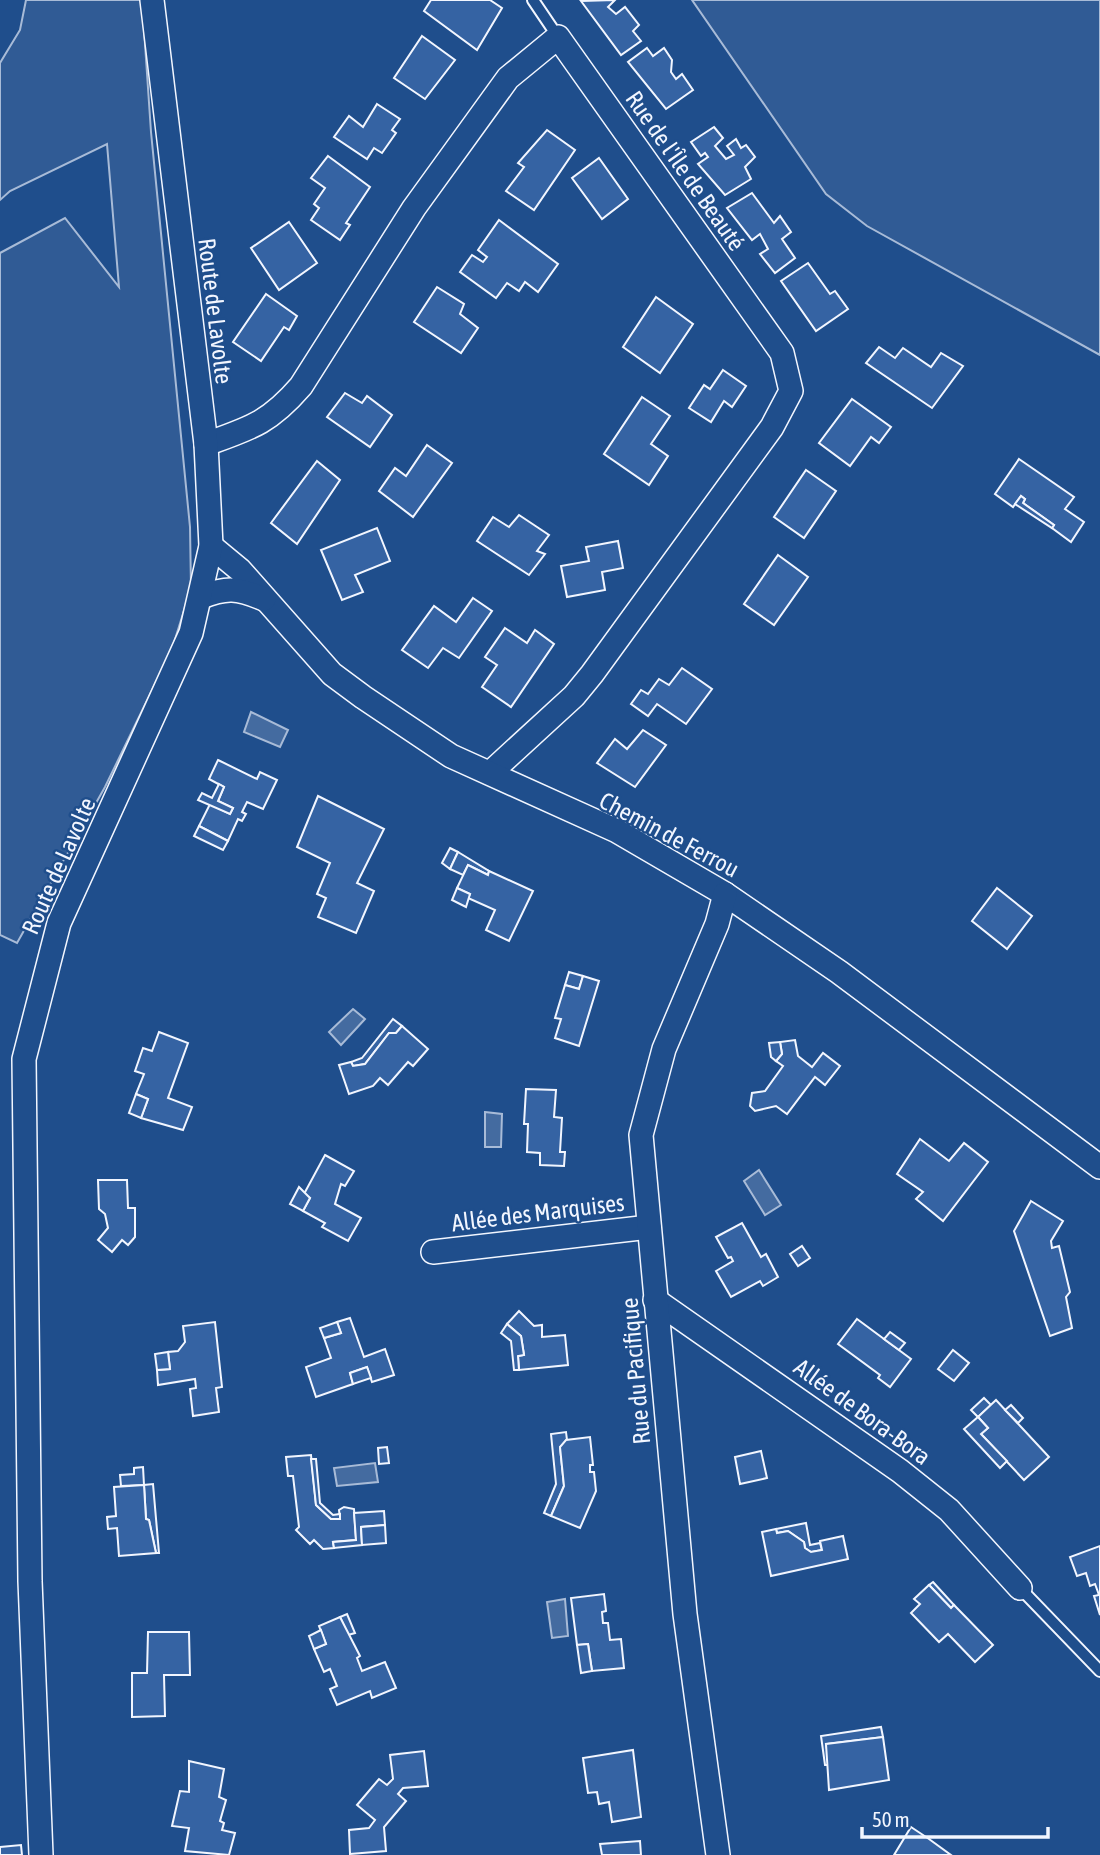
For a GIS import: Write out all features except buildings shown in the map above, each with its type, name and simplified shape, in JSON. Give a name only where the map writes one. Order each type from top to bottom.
[{"type":"street","name":"Route de Lavolte","points":[[41,1855],[30,1581],[24,1059],[59,923],[191,634],[211,546],[206,444],[152,0]]},
{"type":"street","points":[[206,444],[260,425],[286,403],[300,386],[414,208],[508,78],[558,37]]},
{"type":"street","name":"Rue de l'Île de Beauté","points":[[490,773],[552,717],[592,674],[772,427],[791,391],[782,353],[558,37]]},
{"type":"street","name":"Chemin de Ferrou","points":[[211,546],[240,570],[332,674],[451,755],[617,831],[725,894],[839,971],[1099,1164]]},
{"type":"street","points":[[201,597],[223,589],[243,591],[264,598]]},
{"type":"street","name":"Rue du Pacifique","points":[[718,1855],[685,1614],[641,1135],[664,1049],[717,924],[725,894]]},
{"type":"street","name":"Allée des Marquises","points":[[433,1252],[649,1227]]},
{"type":"street","name":"Allée de Bora-Bora","points":[[655,1300],[900,1471],[949,1510],[1020,1588]]},
{"type":"lane","points":[[533,0],[558,37]]},
{"type":"lane","points":[[1020,1588],[1100,1671]]},
{"type":"shaded area","points":[[26,0],[142,0],[151,132],[190,527],[191,588],[172,649],[105,787],[17,943],[0,935],[0,253],[65,218],[119,287],[107,144],[10,191],[0,200],[0,63],[20,30]]},
{"type":"shaded area","points":[[692,0],[1100,0],[1100,355],[867,226],[826,194]]},
{"type":"shaded area","points":[[251,712],[288,730],[280,747],[244,732]]},
{"type":"shaded area","points":[[353,1009],[365,1019],[341,1045],[329,1032]]},
{"type":"shaded area","points":[[485,1112],[502,1114],[501,1147],[485,1147]]},
{"type":"shaded area","points":[[759,1170],[781,1205],[765,1215],[744,1181]]},
{"type":"shaded area","points":[[375,1463],[378,1482],[337,1486],[334,1468]]},
{"type":"shaded area","points":[[565,1599],[568,1636],[552,1638],[547,1602]]}]
